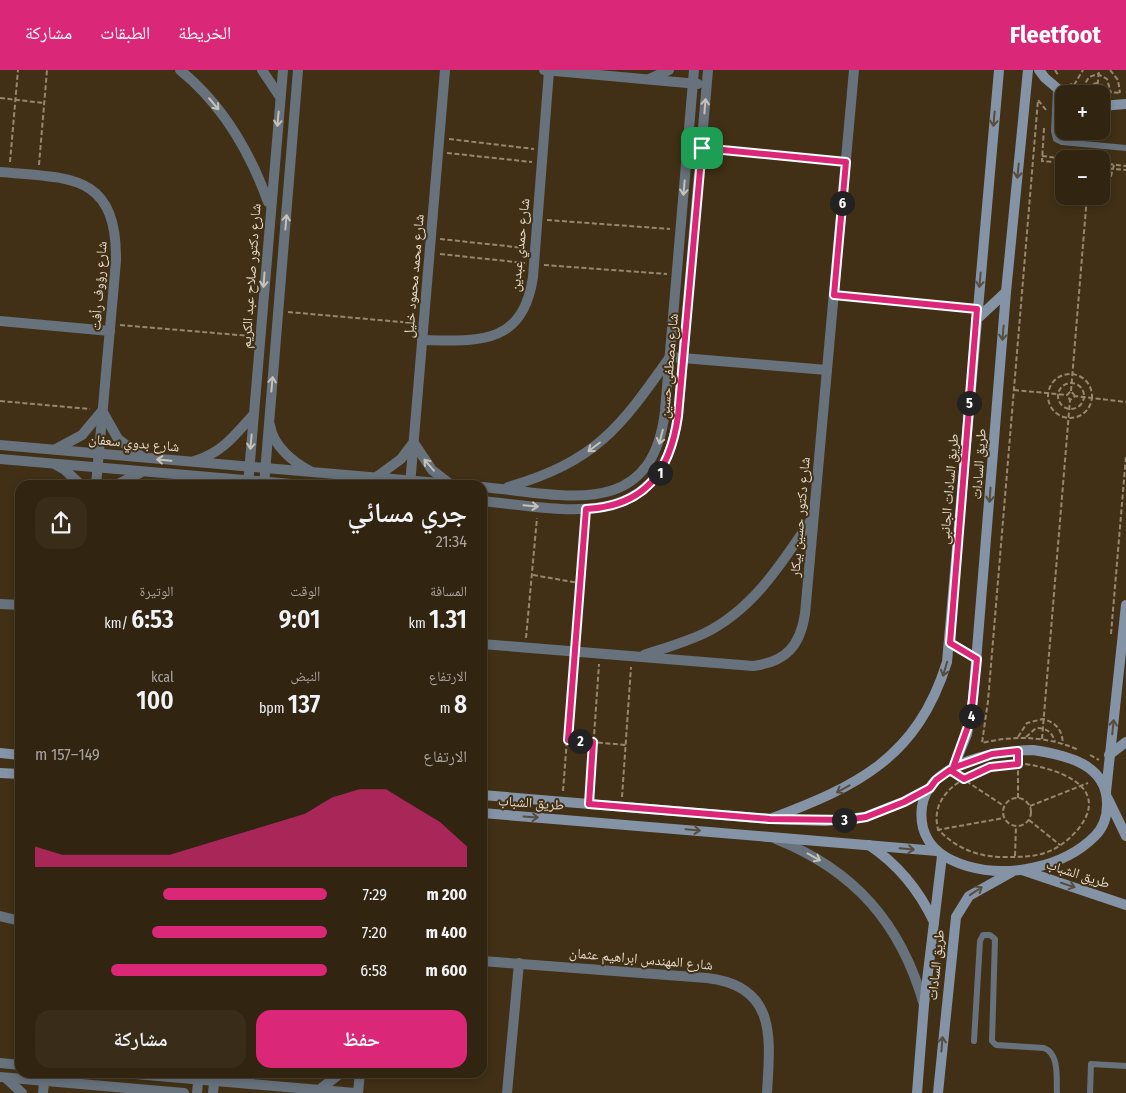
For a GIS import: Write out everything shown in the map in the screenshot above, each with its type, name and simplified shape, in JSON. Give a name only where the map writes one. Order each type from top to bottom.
[{"type":"main road","name":"طريق السادات الجانبى","points":[[770,819],[836,793],[864,777],[893,754],[916,727],[935,696],[947,662],[976,314],[999,70]]},
{"type":"main road","name":"طريق السادات","points":[[952,769],[971,718],[1006,292],[1028,70]]},
{"type":"main road","points":[[1039,70],[1055,86]]},
{"type":"main road","points":[[1110,105],[1126,104]]},
{"type":"main road","points":[[976,314],[1006,292]]},
{"type":"main road","points":[[1018,870],[1038,866],[1070,853],[1095,836],[1103,824],[1107,812],[1106,753],[1126,605]]},
{"type":"main road","points":[[950,643],[977,659]]},
{"type":"main road","points":[[1106,753],[1126,742]]},
{"type":"main road","points":[[940,854],[924,832],[922,809],[930,788],[936,780],[952,769],[992,754],[1018,751],[1054,754],[1085,764],[1099,779],[1126,836]]},
{"type":"main road","points":[[0,753],[15,754]]},
{"type":"main road","points":[[0,773],[15,774]]},
{"type":"main road","name":"طريق الشباب","points":[[487,795],[770,819],[826,821],[866,817],[904,802],[930,788]]},
{"type":"main road","name":"طريق الشباب","points":[[487,813],[770,836],[940,854],[974,868],[1018,870],[1126,905]]},
{"type":"main road","points":[[868,845],[882,854],[908,878],[927,906],[934,922]]},
{"type":"main road","name":"طريق السادات","points":[[917,1093],[940,854]]},
{"type":"main road","name":"طريق السادات","points":[[938,1093],[956,916],[969,896],[1018,870]]},
{"type":"street","points":[[180,70],[206,94],[227,120],[255,169],[270,207]]},
{"type":"street","points":[[262,70],[280,97]]},
{"type":"street","name":"شارع دكتور صلاح عبد الكريم","points":[[248,480],[283,70]]},
{"type":"street","points":[[264,480],[298,70]]},
{"type":"street","name":"شارع محمد محمود خليل","points":[[410,480],[445,70]]},
{"type":"street","points":[[543,70],[707,85]]},
{"type":"street","points":[[648,80],[669,70]]},
{"type":"street","name":"شارع مصطفى حسين","points":[[487,488],[589,496],[616,490],[640,475],[652,459],[661,440],[670,357],[694,70]]},
{"type":"street","name":"شارع مصطفى حسين","points":[[487,501],[586,509],[612,506],[638,494],[660,473],[667,460],[676,431],[708,70]]},
{"type":"street","name":"شارع دكتور حسين بيكار","points":[[487,644],[753,666],[778,660],[789,652],[803,630],[854,70]]},
{"type":"street","name":"شارع حمدي عبدين","points":[[422,340],[470,341],[487,338],[502,332],[515,321],[524,308],[530,293],[534,264],[549,71]]},
{"type":"street","name":"شارع رؤوف رأفت","points":[[5,172],[70,179],[84,184],[95,192],[111,215],[115,229],[116,261],[97,480]]},
{"type":"street","points":[[0,322],[110,328]]},
{"type":"street","points":[[502,489],[540,478],[560,469],[598,445],[630,413],[670,357],[827,370]]},
{"type":"street","points":[[54,450],[82,435],[103,410],[109,426],[118,439],[130,450],[144,458]]},
{"type":"street","points":[[190,462],[215,453],[226,445],[253,415]]},
{"type":"street","points":[[270,416],[271,430],[278,444],[288,456],[313,472]]},
{"type":"street","points":[[375,478],[401,459],[413,442],[425,461],[446,480]]},
{"type":"street","name":"شارع بدوي سعفان","points":[[0,445],[265,469]]},
{"type":"street","name":"شارع بدوي سعفان","points":[[0,459],[190,475],[226,480]]},
{"type":"street","points":[[53,464],[65,470],[75,480]]},
{"type":"street","points":[[265,469],[389,480]]},
{"type":"street","points":[[126,480],[143,471]]},
{"type":"street","points":[[190,475],[198,480]]},
{"type":"street","points":[[635,657],[706,632],[741,610],[769,580],[814,516]]},
{"type":"street","points":[[0,604],[15,605]]},
{"type":"street","points":[[770,836],[818,858],[840,874],[872,904],[894,932],[906,955],[924,1005]]},
{"type":"street","points":[[0,916],[15,920]]},
{"type":"street","name":"شارع المهندس ابراهيم عثمان","points":[[487,961],[707,978],[722,980],[735,985],[757,1003],[769,1029],[767,1093]]},
{"type":"street","points":[[507,1093],[519,964]]},
{"type":"street","points":[[0,1063],[15,1063]]},
{"type":"street","points":[[3,1077],[22,1093]]},
{"type":"street","points":[[43,1093],[45,1078]]},
{"type":"street","points":[[54,1078],[87,1085],[153,1092],[184,1093]]},
{"type":"street","points":[[197,1093],[198,1078]]},
{"type":"street","points":[[213,1093],[214,1078]]},
{"type":"street","points":[[220,1078],[253,1084],[357,1093],[359,1078]]},
{"type":"street","points":[[246,1078],[253,1084]]},
{"type":"street","points":[[319,1090],[334,1078]]},
{"type":"street","points":[[72,1093],[87,1085]]},
{"type":"lane","points":[[1058,140],[1062,142],[1126,148]]},
{"type":"lane","points":[[974,1041],[980,941],[984,935],[990,935],[995,939],[991,1038],[996,1044],[1044,1048],[1051,1051],[1055,1059],[1057,1093]]},
{"type":"lane","points":[[1090,1093],[1091,1064],[1126,1066]]},
{"type":"path","points":[[5,172],[16,100],[18,70]]},
{"type":"path","points":[[38,175],[47,70]]},
{"type":"path","points":[[1055,70],[1063,80]]},
{"type":"path","points":[[1074,85],[1078,75],[1083,70]]},
{"type":"path","points":[[1098,70],[1098,83]]},
{"type":"path","points":[[1110,70],[1118,80],[1120,93]]},
{"type":"path","points":[[1084,85],[1089,77],[1098,74],[1107,79],[1111,93],[1126,92]]},
{"type":"path","points":[[1093,85],[1098,83],[1102,85]]},
{"type":"path","points":[[0,98],[44,103]]},
{"type":"path","points":[[1045,119],[1046,110],[1038,100],[988,700],[982,743],[1018,737],[1055,741],[1083,751]]},
{"type":"path","points":[[1044,128],[1042,161],[1055,162]]},
{"type":"path","points":[[439,138],[543,150]]},
{"type":"path","points":[[702,148],[846,162]]},
{"type":"path","points":[[438,152],[542,162]]},
{"type":"path","points":[[1042,156],[1055,158]]},
{"type":"path","points":[[1110,165],[1126,166]]},
{"type":"path","points":[[1110,176],[1114,165]]},
{"type":"path","points":[[1110,169],[1126,170]]},
{"type":"path","points":[[1067,395],[1071,391],[1072,383],[1086,205]]},
{"type":"path","points":[[537,219],[680,230]]},
{"type":"path","points":[[431,238],[535,248]]},
{"type":"path","points":[[429,253],[534,264],[677,275]]},
{"type":"path","points":[[834,295],[976,314]]},
{"type":"path","points":[[278,311],[423,324]]},
{"type":"path","points":[[110,328],[260,337]]},
{"type":"path","points":[[1072,374],[1087,382],[1092,398],[1084,413],[1069,418],[1053,410],[1048,394],[1056,379],[1072,374]]},
{"type":"path","points":[[1058,394],[1064,385],[1072,383],[1079,386],[1084,397],[1081,404],[1070,409]]},
{"type":"path","points":[[1014,390],[1067,395]]},
{"type":"path","points":[[1071,391],[1075,396],[1126,402]]},
{"type":"path","points":[[1058,394],[1062,405],[1070,409]]},
{"type":"path","points":[[1042,739],[1070,409],[1070,400],[1067,395]]},
{"type":"path","points":[[1070,400],[1075,396]]},
{"type":"path","points":[[0,401],[103,410]]},
{"type":"path","points":[[1111,642],[1126,456]]},
{"type":"path","points":[[525,648],[538,506]]},
{"type":"path","points":[[562,801],[586,509]]},
{"type":"path","points":[[1121,517],[1126,517]]},
{"type":"path","points":[[532,575],[580,583]]},
{"type":"path","points":[[589,804],[600,654]]},
{"type":"path","points":[[622,806],[635,657]]},
{"type":"path","points":[[1018,737],[1027,723],[1043,719],[1059,727],[1063,735],[1064,744]]},
{"type":"path","points":[[1026,738],[1036,728],[1043,728],[1049,730],[1055,741]]},
{"type":"path","points":[[568,740],[626,745]]},
{"type":"path","points":[[1018,751],[1018,798]]},
{"type":"path","points":[[1089,754],[1101,761],[1106,753]]},
{"type":"path","points":[[1018,764],[1037,765],[1055,771],[1082,786],[1088,797],[1089,809],[1085,821],[1061,846],[1030,857],[995,857],[954,844],[938,830],[936,819],[940,800],[964,779],[990,767],[1018,764]]},
{"type":"path","points":[[952,769],[1004,806]]},
{"type":"path","points":[[1030,806],[1099,779]]},
{"type":"path","points":[[1023,799],[1030,806],[1029,820],[1016,826],[1011,825],[1004,818],[1004,806],[1010,800],[1023,799]]},
{"type":"path","points":[[924,832],[1004,818]]},
{"type":"path","points":[[1029,820],[1070,853]]},
{"type":"path","points":[[1016,826],[1015,857],[1018,870]]},
{"type":"route","points":[[702,148],[846,162],[834,295],[977,309],[950,643],[977,659],[971,718],[967,734],[953,768],[992,754],[1018,751],[1018,764],[990,767],[964,779],[950,770],[936,780],[930,788],[904,802],[866,817],[847,820],[770,819],[589,804],[593,742],[568,740],[586,509],[612,506],[638,494],[660,473],[673,447],[678,416],[702,148]]}]
